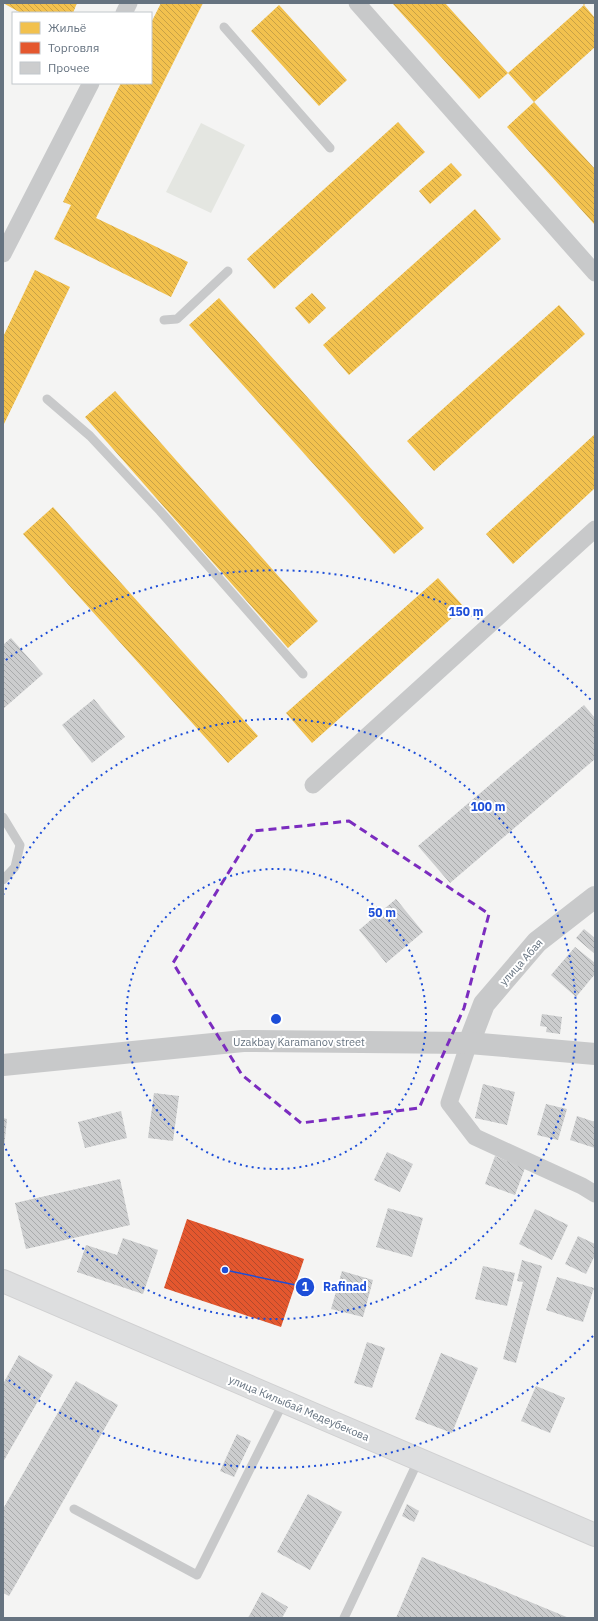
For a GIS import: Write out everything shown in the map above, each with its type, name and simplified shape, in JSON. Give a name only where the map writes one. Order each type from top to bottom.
[{"type":"main road","name":"улица Килыбай Медеубекова","points":[[3,1281],[595,1535]]},
{"type":"street","points":[[124,12],[129,3]]},
{"type":"street","points":[[357,3],[595,273]]},
{"type":"street","points":[[3,254],[89,84]]},
{"type":"street","points":[[314,785],[595,529]]},
{"type":"street","name":"улица Абая","points":[[469,1043],[484,1004],[537,942],[595,897]]},
{"type":"street","name":"Uzakbay Karamanov street","points":[[3,1065],[243,1041],[469,1043],[595,1054]]},
{"type":"street","points":[[469,1043],[449,1103],[475,1137],[582,1186],[595,1194]]},
{"type":"lane","points":[[224,27],[330,148]]},
{"type":"lane","points":[[164,320],[177,319],[228,271]]},
{"type":"lane","points":[[47,399],[90,436],[160,511],[303,674]]},
{"type":"lane","points":[[3,817],[20,845],[15,867],[3,880]]},
{"type":"lane","points":[[74,1509],[197,1575],[284,1401]]},
{"type":"lane","points":[[344,1618],[419,1459]]},
{"type":"highlighted area","points":[[349,821],[489,914],[464,1008],[419,1108],[301,1123],[242,1075],[173,963],[254,831]]},
{"type":"shaded area","points":[[201,123],[245,145],[211,213],[166,192]]},
{"type":"building: Жильё","points":[[3,3],[77,3],[73,12],[19,12]]},
{"type":"building: Жильё","points":[[161,3],[203,3],[96,218],[188,262],[171,297],[54,239],[71,205],[63,202],[121,84],[152,84],[152,21]]},
{"type":"building: Жильё","points":[[392,3],[445,3],[508,73],[479,99]]},
{"type":"building: Жильё","points":[[279,5],[347,80],[319,106],[251,31]]},
{"type":"building: Жильё","points":[[584,5],[595,18],[595,47],[534,102],[508,73]]},
{"type":"building: Жильё","points":[[534,102],[595,169],[595,225],[507,127]]},
{"type":"building: Жильё","points":[[398,122],[425,152],[274,289],[247,259]]},
{"type":"building: Жильё","points":[[451,163],[462,175],[430,204],[419,191]]},
{"type":"building: Жильё","points":[[475,209],[501,239],[349,375],[323,345]]},
{"type":"building: Жильё","points":[[35,270],[70,287],[3,426],[3,337]]},
{"type":"building: Жильё","points":[[312,293],[326,308],[309,324],[295,308]]},
{"type":"building: Жильё","points":[[219,298],[424,528],[394,554],[189,325]]},
{"type":"building: Жильё","points":[[559,305],[585,334],[434,471],[407,441]]},
{"type":"building: Жильё","points":[[115,391],[318,621],[288,648],[85,417]]},
{"type":"building: Жильё","points":[[595,434],[595,488],[513,564],[486,534]]},
{"type":"building: Жильё","points":[[53,507],[258,736],[228,763],[23,534]]},
{"type":"building: Жильё","points":[[438,578],[464,607],[312,743],[286,713]]},
{"type":"building: Торговля","points":[[187,1219],[304,1259],[281,1327],[164,1288]]},
{"type":"building: Прочее","points":[[11,638],[43,674],[3,709],[3,645]]},
{"type":"building: Прочее","points":[[94,699],[125,737],[92,763],[62,725]]},
{"type":"building: Прочее","points":[[584,705],[595,718],[595,759],[450,883],[418,846]]},
{"type":"building: Прочее","points":[[396,899],[423,932],[386,963],[359,930]]},
{"type":"building: Прочее","points":[[584,929],[595,938],[595,954],[576,938]]},
{"type":"building: Прочее","points":[[575,947],[595,963],[595,974],[576,997],[551,975]]},
{"type":"building: Прочее","points":[[542,1014],[562,1017],[560,1034],[546,1032],[547,1027],[540,1026]]},
{"type":"building: Прочее","points":[[483,1084],[515,1092],[507,1125],[475,1118]]},
{"type":"building: Прочее","points":[[154,1093],[179,1096],[173,1141],[148,1138]]},
{"type":"building: Прочее","points":[[546,1104],[567,1109],[558,1140],[537,1135]]},
{"type":"building: Прочее","points":[[121,1111],[127,1138],[85,1148],[78,1122]]},
{"type":"building: Прочее","points":[[577,1116],[595,1122],[595,1148],[570,1140]]},
{"type":"building: Прочее","points":[[3,1118],[7,1119],[4,1148],[3,1148]]},
{"type":"building: Прочее","points":[[387,1152],[413,1164],[400,1192],[374,1180]]},
{"type":"building: Прочее","points":[[495,1156],[525,1168],[515,1195],[485,1184]]},
{"type":"building: Прочее","points":[[120,1179],[130,1225],[26,1249],[15,1203]]},
{"type":"building: Прочее","points":[[388,1208],[423,1218],[412,1257],[376,1247]]},
{"type":"building: Прочее","points":[[535,1209],[568,1225],[552,1260],[519,1244]]},
{"type":"building: Прочее","points":[[578,1236],[595,1244],[595,1255],[586,1274],[565,1264]]},
{"type":"building: Прочее","points":[[123,1238],[158,1250],[143,1294],[77,1272],[86,1245],[117,1255]]},
{"type":"building: Прочее","points":[[522,1260],[542,1266],[516,1363],[503,1359],[523,1282],[517,1281]]},
{"type":"building: Прочее","points":[[483,1266],[515,1273],[507,1306],[475,1299]]},
{"type":"building: Прочее","points":[[342,1271],[373,1280],[363,1317],[331,1309]]},
{"type":"building: Прочее","points":[[557,1277],[594,1288],[583,1322],[546,1310]]},
{"type":"building: Прочее","points":[[367,1342],[385,1348],[372,1388],[354,1383]]},
{"type":"building: Прочее","points":[[441,1353],[478,1368],[452,1433],[415,1419]]},
{"type":"building: Прочее","points":[[19,1355],[53,1375],[3,1462],[3,1384]]},
{"type":"building: Прочее","points":[[76,1381],[118,1405],[9,1596],[3,1593],[3,1509]]},
{"type":"building: Прочее","points":[[536,1386],[565,1398],[550,1433],[521,1421]]},
{"type":"building: Прочее","points":[[237,1434],[251,1441],[234,1477],[220,1471]]},
{"type":"building: Прочее","points":[[308,1494],[342,1512],[310,1570],[277,1552]]},
{"type":"building: Прочее","points":[[407,1504],[419,1511],[414,1522],[402,1516]]},
{"type":"building: Прочее","points":[[422,1557],[569,1618],[396,1618]]},
{"type":"building: Прочее","points":[[262,1592],[288,1607],[282,1618],[248,1618]]},
{"type":"place","name":"Rafinad","points":[[225,1270]]}]
